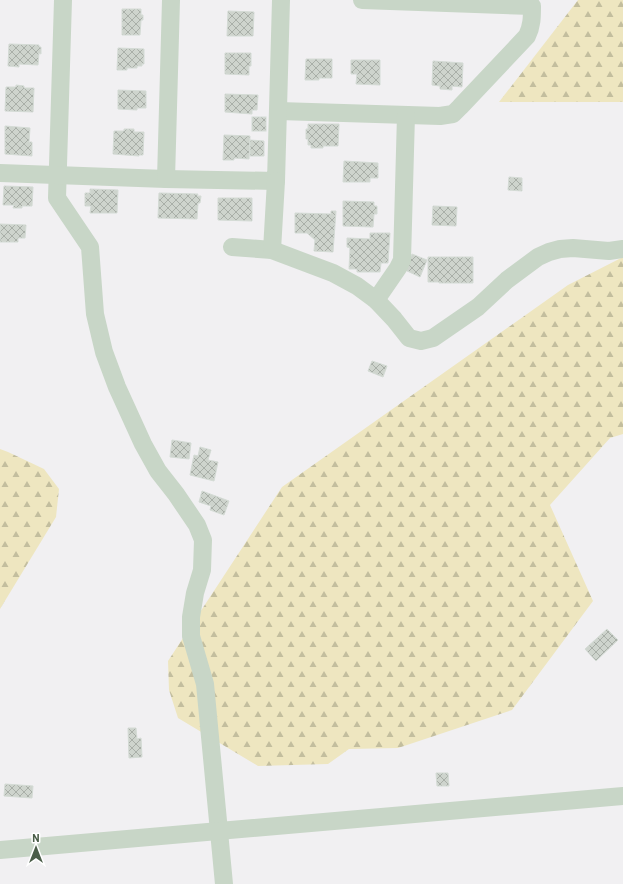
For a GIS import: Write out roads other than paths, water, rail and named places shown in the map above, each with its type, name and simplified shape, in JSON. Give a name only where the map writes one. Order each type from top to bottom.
[{"type":"street","points":[[63,0],[57,198],[90,248],[95,314],[104,352],[117,387],[143,444],[158,471],[197,525],[203,540],[202,570],[195,593],[191,617],[191,636],[205,684],[224,884]]},
{"type":"street","points":[[166,179],[171,0]]},
{"type":"street","points":[[272,250],[279,111],[281,0]]},
{"type":"street","points":[[279,111],[440,116],[453,114],[527,36],[531,28],[532,6],[362,0]]},
{"type":"street","points":[[376,300],[402,260],[406,115]]},
{"type":"street","points":[[0,173],[276,181]]},
{"type":"street","points":[[232,247],[272,250],[334,273],[358,286],[376,300],[409,338],[421,341],[433,338],[478,307],[507,280],[549,252],[573,248],[609,251],[623,249]]},
{"type":"street","points":[[0,850],[623,796]]}]
